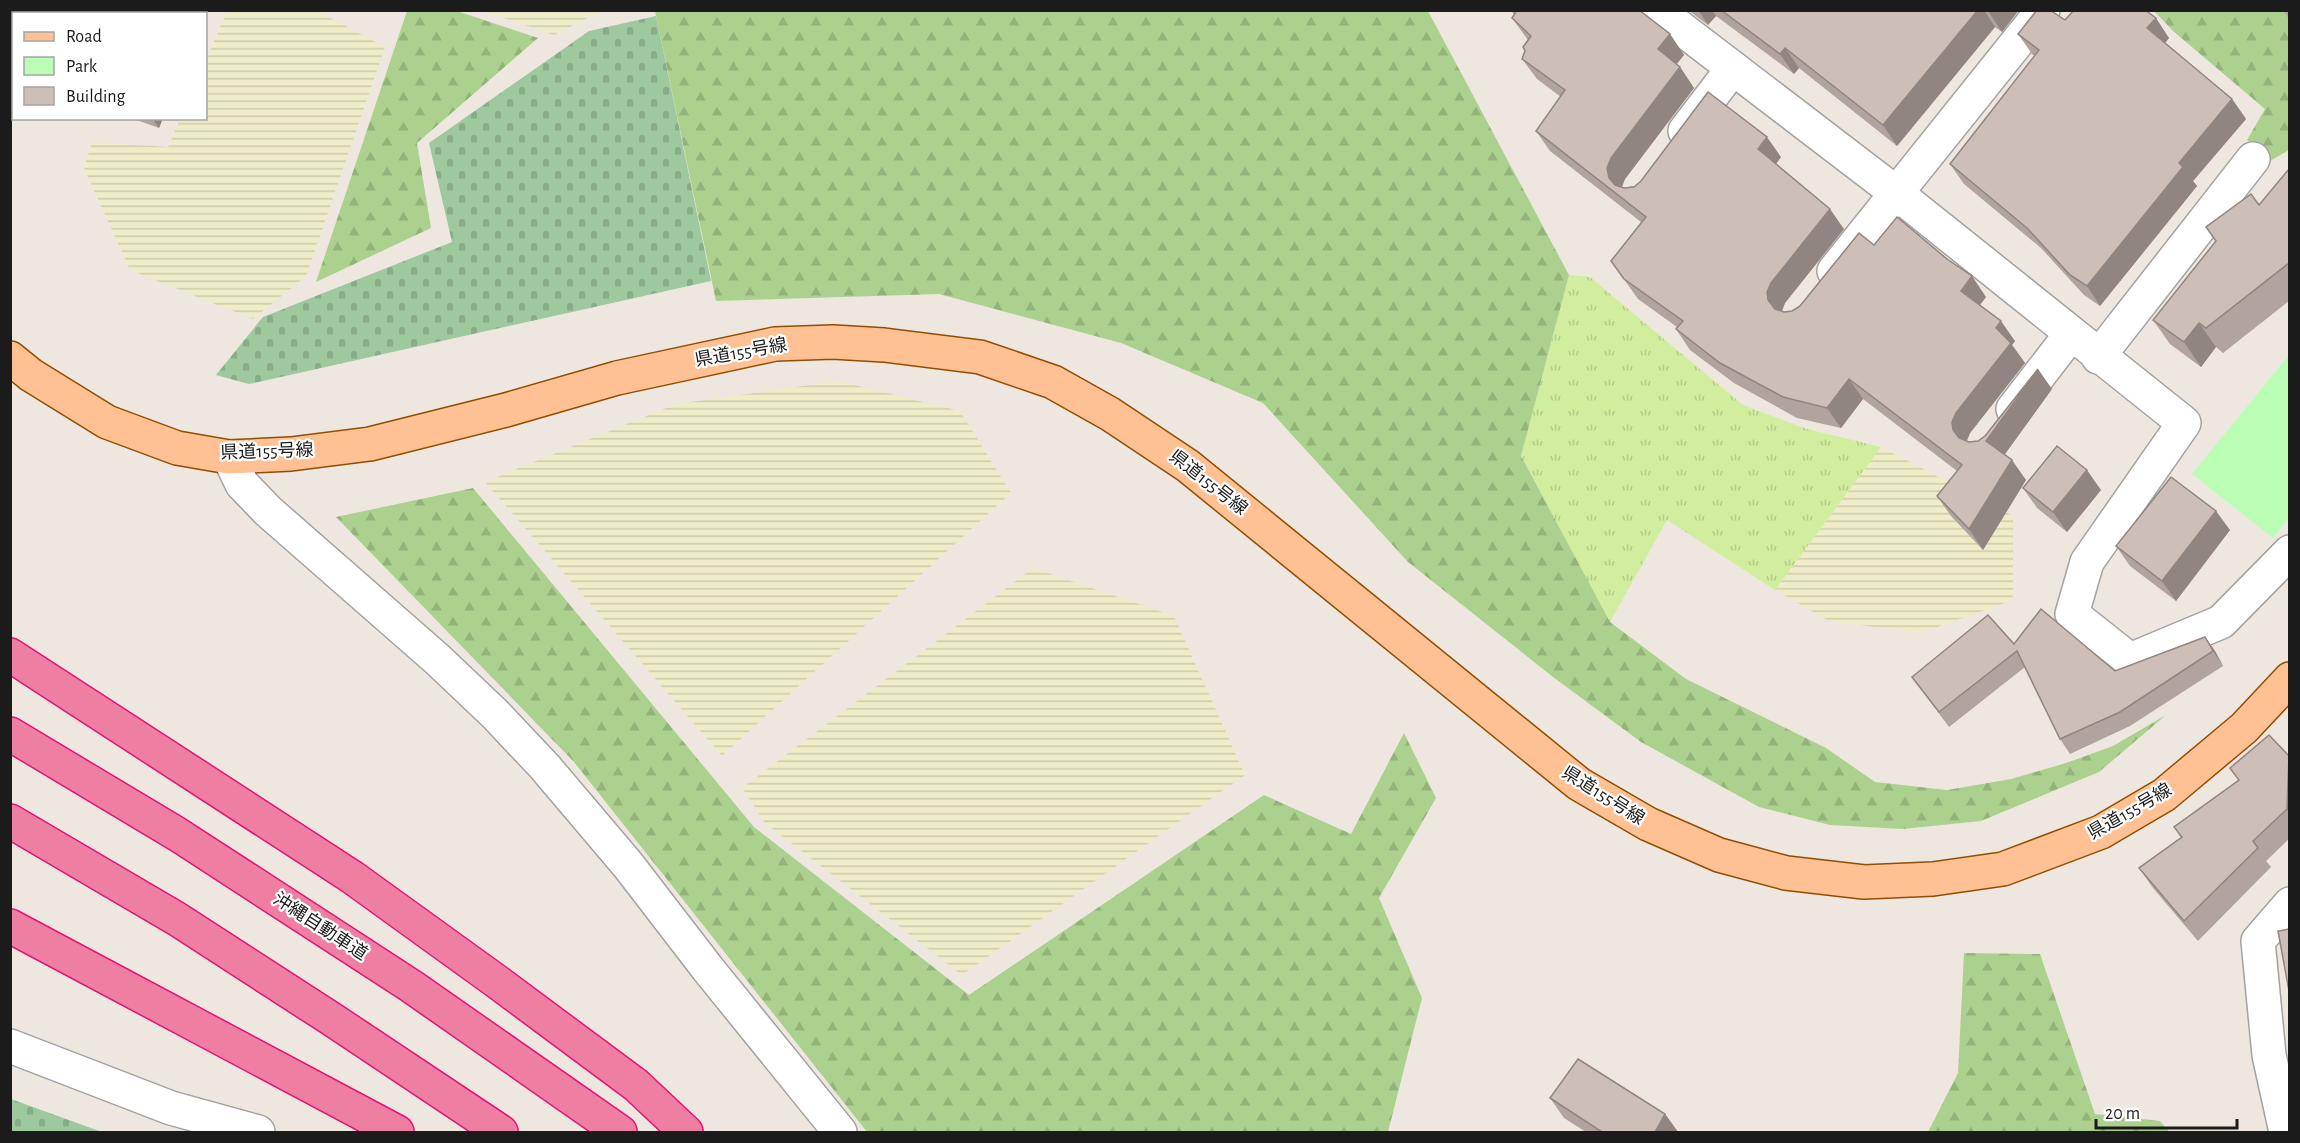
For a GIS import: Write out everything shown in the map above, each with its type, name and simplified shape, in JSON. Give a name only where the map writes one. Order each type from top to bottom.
[{"type":"highway","points":[[10,655],[352,877],[636,1085],[686,1132]]},
{"type":"highway","name":"沖縄自動車道","points":[[10,734],[177,834],[411,986],[620,1132]]},
{"type":"highway","points":[[10,821],[177,919],[501,1132]]},
{"type":"highway","points":[[10,926],[397,1132]]},
{"type":"main road","name":"県道155号線","points":[[10,358],[31,375],[107,422],[177,448],[230,457],[291,454],[370,444],[506,410],[617,378],[775,344],[833,342],[884,345],[980,357],[1053,382],[1119,420],[1188,466],[1579,784],[1648,824],[1719,855],[1786,873],[1864,882],[1933,879],[2003,869],[2101,832],[2164,795],[2244,728],[2289,679]]},
{"type":"street","points":[[1657,10],[1895,192],[2098,357],[2184,423],[2087,562],[2072,614],[2130,660],[2221,622],[2289,552]]},
{"type":"street","points":[[1814,296],[2043,10]]},
{"type":"street","points":[[1669,153],[1733,68]]},
{"type":"street","points":[[2098,357],[2253,159]]},
{"type":"street","points":[[1992,435],[2071,334]]},
{"type":"street","points":[[230,457],[242,484],[268,511],[437,659],[495,714],[545,767],[628,865],[708,969],[840,1132]]},
{"type":"street","points":[[2286,1132],[2269,1055],[2258,941],[2289,904]]},
{"type":"street","points":[[10,1046],[171,1108],[258,1132]]},
{"type":"shaded area","points":[[227,11],[317,11],[385,47],[306,276],[253,319],[130,270],[84,168],[92,142],[168,147],[180,120],[207,120],[207,58]]},
{"type":"shaded area","points":[[483,11],[601,11],[554,35]]},
{"type":"shaded area","points":[[838,381],[960,411],[1011,493],[722,756],[485,482],[676,404]]},
{"type":"shaded area","points":[[1881,447],[2013,516],[2013,600],[1920,633],[1829,621],[1775,590]]},
{"type":"shaded area","points":[[1033,568],[1174,616],[1245,775],[962,975],[765,823],[742,788]]},
{"type":"green space","points":[[407,11],[457,11],[538,38],[417,143],[431,228],[316,282]]},
{"type":"green space","points":[[655,11],[1428,11],[1569,275],[1521,456],[1610,622],[1686,679],[1826,748],[1875,782],[1947,790],[2011,779],[2113,746],[2166,715],[2099,772],[1981,821],[1903,829],[1830,825],[1759,807],[1641,742],[1553,677],[1408,562],[1263,403],[1121,343],[939,294],[716,301]]},
{"type":"green space","points":[[2154,11],[2289,11],[2289,150],[2270,161],[2247,140],[2265,109],[2173,31]]},
{"type":"green space","points":[[656,16],[711,281],[249,384],[216,375],[263,317],[452,242],[429,143],[589,31]]},
{"type":"green space","points":[[1569,275],[1590,277],[1743,405],[1807,429],[1881,447],[1775,590],[1667,520],[1610,622],[1521,456]]},
{"type":"green space","points":[[2289,355],[2289,517],[2273,538],[2192,474]]},
{"type":"green space","points":[[473,488],[754,827],[969,995],[1264,795],[1351,834],[1404,733],[1436,798],[1379,898],[1422,998],[1388,1132],[867,1132],[574,762],[336,517]]},
{"type":"green space","points":[[1964,953],[2040,954],[2095,1114],[2160,1121],[2169,1132],[1928,1132],[1958,1073]]},
{"type":"green space","points":[[11,1099],[102,1132],[11,1132]]},
{"type":"building","points":[[113,10],[188,11],[188,12],[112,12]]},
{"type":"building","points":[[1517,10],[1639,10],[1670,34],[1658,49],[1680,67],[1611,158],[1607,168],[1609,178],[1615,185],[1624,188],[1634,187],[1641,181],[1708,92],[1767,137],[1758,149],[1830,209],[1771,283],[1767,292],[1768,300],[1775,309],[1784,312],[1792,311],[1800,306],[1859,233],[1874,245],[1897,217],[1947,259],[1972,276],[1961,291],[2001,321],[1996,328],[2011,343],[1956,413],[1952,422],[1953,430],[1959,438],[1969,442],[1978,441],[1985,436],[2038,369],[1986,441],[2012,460],[1969,529],[1937,496],[1962,465],[1849,379],[1827,408],[1783,397],[1720,363],[1676,329],[1683,321],[1624,279],[1611,261],[1646,217],[1536,131],[1565,90],[1522,59],[1525,51],[1523,47],[1531,36],[1512,18]]},
{"type":"building","points":[[1721,10],[1978,10],[1883,125],[1785,48],[1780,54]]},
{"type":"building","points":[[2037,10],[2050,10],[2065,20],[2074,10],[2145,10],[2156,18],[2147,28],[2232,99],[2179,163],[2183,167],[2087,286],[2070,275],[2027,228],[1950,164],[2039,50],[2018,34]]},
{"type":"building","points":[[2289,169],[2289,263],[2206,328],[2199,323],[2184,342],[2153,320],[2216,241],[2206,227],[2251,194],[2259,205]]},
{"type":"building","points":[[2057,446],[2087,470],[2053,512],[2023,488]]},
{"type":"building","points":[[2171,477],[2216,511],[2162,581],[2116,546]]},
{"type":"building","points":[[2041,609],[2115,671],[2205,637],[2213,651],[2120,712],[2060,739],[2017,651],[1939,712],[1912,677],[1988,615],[2014,644]]},
{"type":"building","points":[[2269,735],[2289,756],[2287,809],[2253,841],[2258,848],[2184,921],[2139,868],[2182,837],[2174,827],[2239,780],[2230,768]]},
{"type":"building","points":[[2289,929],[2289,991],[2278,931]]},
{"type":"building","points":[[1578,1059],[1665,1114],[1655,1132],[1602,1132],[1550,1098]]}]
